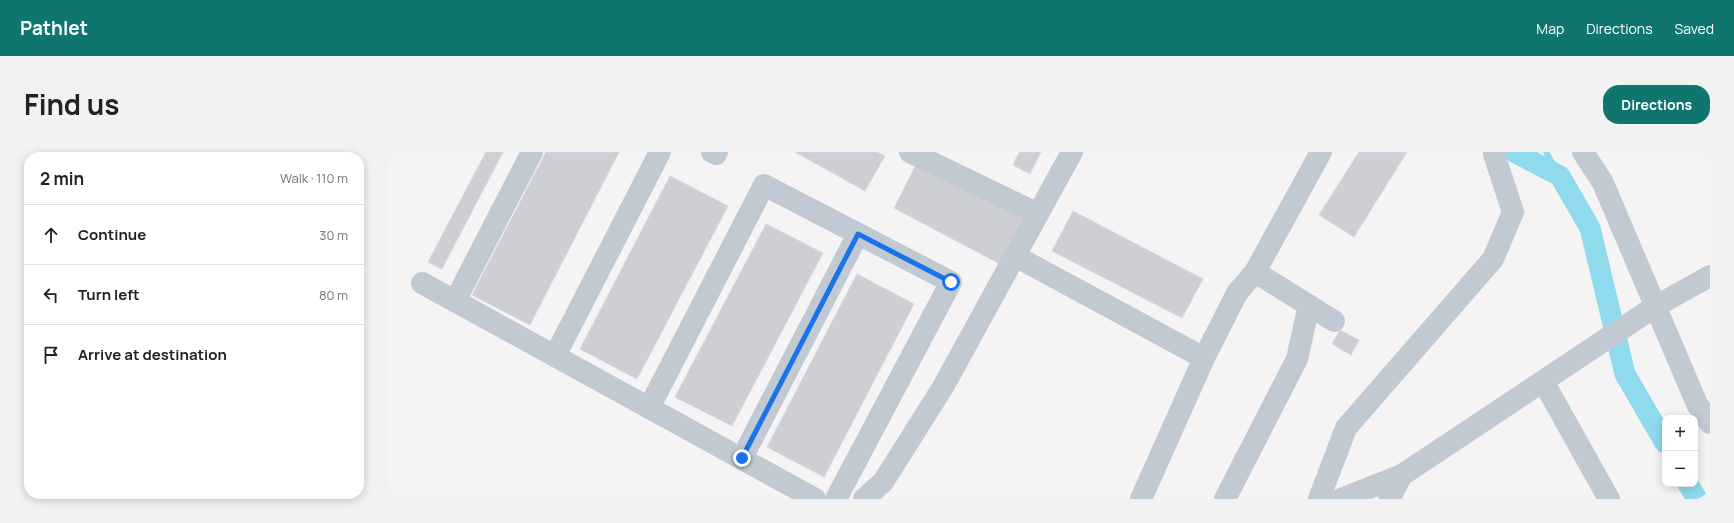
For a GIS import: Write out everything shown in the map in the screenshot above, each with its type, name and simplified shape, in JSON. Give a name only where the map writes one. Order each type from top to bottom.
[{"type":"street","points":[[455,301],[532,152]]},
{"type":"street","points":[[555,356],[660,152]]},
{"type":"street","points":[[712,152],[716,154],[717,152]]},
{"type":"street","points":[[910,152],[1038,214]]},
{"type":"street","points":[[873,497],[943,387],[1072,152]]},
{"type":"street","points":[[1141,499],[1204,358],[1237,293],[1255,272],[1321,152]]},
{"type":"street","points":[[1320,499],[1346,428],[1493,259],[1513,212],[1494,154],[1496,152]]},
{"type":"street","points":[[1583,152],[1602,183],[1697,404],[1710,423]]},
{"type":"street","points":[[650,408],[764,185],[951,282],[836,499]]},
{"type":"street","points":[[742,458],[858,234]]},
{"type":"street","points":[[1015,256],[1204,358]]},
{"type":"street","points":[[1255,272],[1334,321]]},
{"type":"street","points":[[1341,499],[1402,476],[1656,306],[1710,276]]},
{"type":"street","points":[[422,283],[815,499]]},
{"type":"street","points":[[1225,499],[1297,359],[1309,306]]},
{"type":"street","points":[[1544,381],[1609,499]]},
{"type":"street","points":[[1390,499],[1402,476]]},
{"type":"building","points":[[486,152],[503,152],[442,269],[428,262]]},
{"type":"building","points":[[546,152],[619,152],[530,325],[472,295]]},
{"type":"building","points":[[795,152],[877,152],[885,156],[865,191]]},
{"type":"building","points":[[1019,152],[1041,152],[1030,174],[1013,165]]},
{"type":"building","points":[[1359,152],[1407,152],[1354,237],[1319,215]]},
{"type":"building","points":[[917,163],[1023,219],[1000,264],[894,208]]},
{"type":"building","points":[[670,176],[728,206],[637,379],[580,349]]},
{"type":"building","points":[[1073,211],[1203,279],[1182,318],[1052,251]]},
{"type":"building","points":[[766,224],[823,253],[732,426],[675,397]]},
{"type":"building","points":[[857,274],[914,304],[824,477],[767,447]]},
{"type":"building","points":[[1340,330],[1359,340],[1351,355],[1332,344]]},
{"type":"waterway","points":[[1514,152],[1560,176],[1590,228],[1625,374],[1662,438]]},
{"type":"waterway","points":[[1546,152],[1560,176]]},
{"type":"waterway","points":[[1690,487],[1697,499]]},
{"type":"route","points":[[742,458],[858,234],[951,282]]}]
